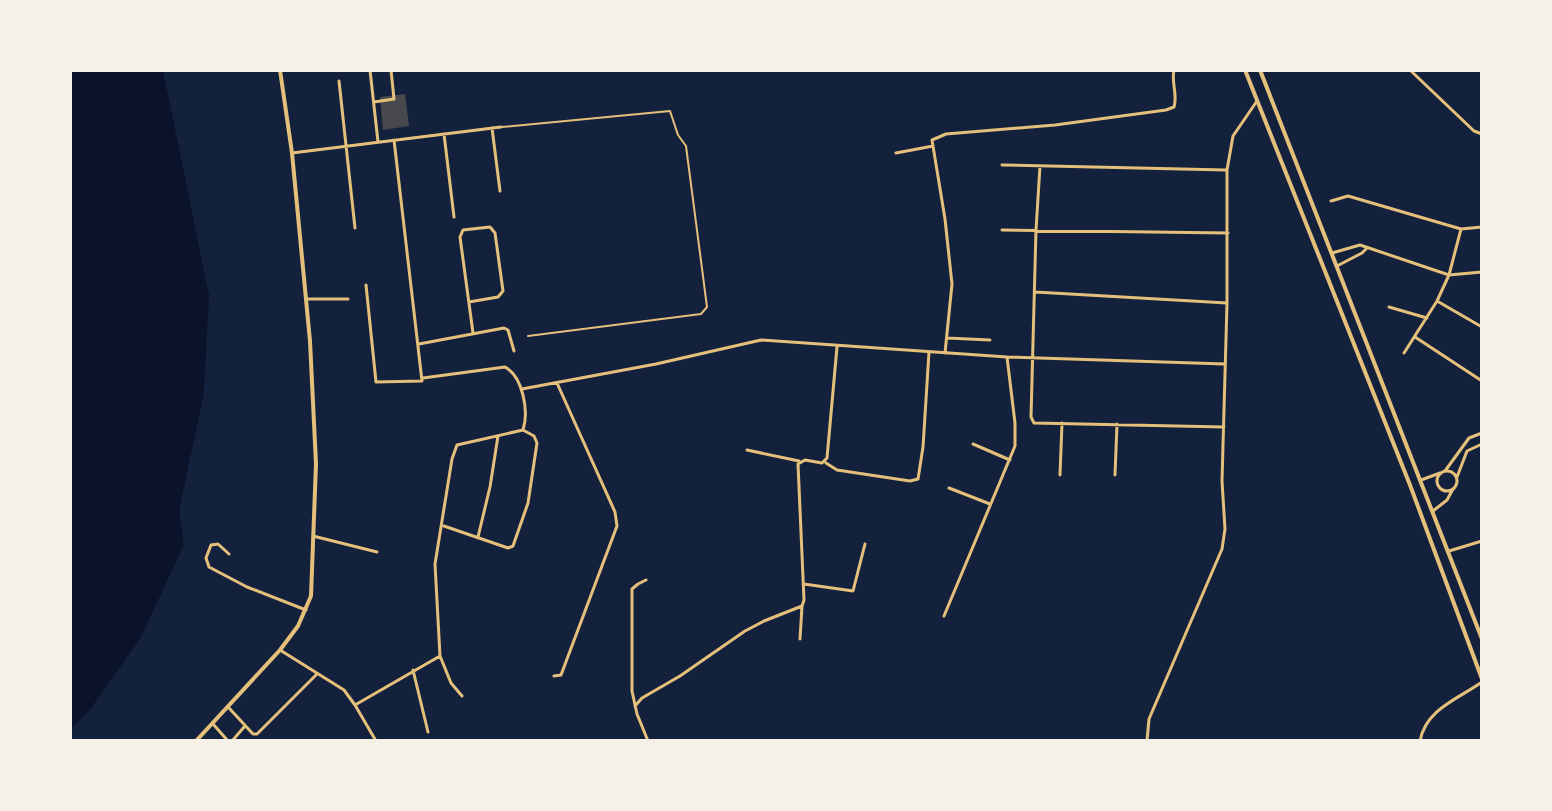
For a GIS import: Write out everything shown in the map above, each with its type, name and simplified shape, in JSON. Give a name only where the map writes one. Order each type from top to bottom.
[{"type":"main road","points":[[196,741],[280,650],[298,626],[311,596],[316,464],[306,299],[292,153],[280,70]]},
{"type":"main road","points":[[1245,70],[1410,485],[1482,680]]},
{"type":"main road","points":[[1260,70],[1482,639]]},
{"type":"street","points":[[370,70],[378,142]]},
{"type":"street","points":[[374,102],[394,99],[391,70]]},
{"type":"street","points":[[945,353],[952,284],[932,140],[946,134],[1055,125],[1166,110],[1175,104],[1174,70]]},
{"type":"street","points":[[1410,70],[1474,131],[1482,134]]},
{"type":"street","points":[[339,81],[355,228]]},
{"type":"street","points":[[1147,741],[1149,719],[1222,549],[1225,529],[1222,481],[1227,170],[1233,136],[1257,101]]},
{"type":"street","points":[[292,153],[501,127]]},
{"type":"street","points":[[492,128],[500,191]]},
{"type":"street","points":[[444,134],[454,217]]},
{"type":"street","points":[[394,140],[423,378]]},
{"type":"street","points":[[896,153],[933,146]]},
{"type":"street","points":[[1002,165],[1227,170]]},
{"type":"street","points":[[1040,166],[1031,417],[1034,423],[1225,427]]},
{"type":"street","points":[[1331,201],[1348,196],[1461,229],[1482,227]]},
{"type":"street","points":[[469,302],[498,297],[503,291],[495,233],[490,227],[461,233],[469,302],[473,333]]},
{"type":"street","points":[[1404,353],[1437,301],[1449,275],[1461,229]]},
{"type":"street","points":[[1002,230],[1228,233]]},
{"type":"street","points":[[1332,254],[1360,245],[1449,275],[1482,272]]},
{"type":"street","points":[[1337,266],[1367,248]]},
{"type":"street","points":[[366,285],[376,382],[418,383],[423,378],[505,367],[516,375],[522,389],[523,430]]},
{"type":"street","points":[[1035,292],[1227,303]]},
{"type":"street","points":[[306,299],[348,299]]},
{"type":"street","points":[[1437,301],[1481,325]]},
{"type":"street","points":[[1389,307],[1427,318]]},
{"type":"street","points":[[419,344],[504,328],[508,330],[514,351]]},
{"type":"street","points":[[1415,337],[1482,381]]},
{"type":"street","points":[[947,338],[990,340]]},
{"type":"street","points":[[522,389],[751,341],[771,340],[1007,357],[1225,364]]},
{"type":"street","points":[[825,461],[837,347]]},
{"type":"street","points":[[747,450],[800,461],[825,461],[837,470],[910,481],[918,479],[929,352]]},
{"type":"street","points":[[944,616],[1015,446],[1007,357]]},
{"type":"street","points":[[554,676],[561,675],[617,526],[615,512],[557,383]]},
{"type":"street","points":[[1060,475],[1062,423]]},
{"type":"street","points":[[1115,475],[1117,424]]},
{"type":"street","points":[[442,525],[508,548],[515,543],[528,503],[537,443],[534,436],[523,430],[457,445],[452,459],[435,564],[440,656],[451,683],[462,696]]},
{"type":"street","points":[[1453,489],[1443,490],[1438,485],[1438,479],[1469,438],[1482,433]]},
{"type":"street","points":[[478,537],[498,436]]},
{"type":"street","points":[[973,444],[1010,460]]},
{"type":"street","points":[[1433,511],[1447,500],[1457,484],[1467,451],[1482,444]]},
{"type":"street","points":[[800,461],[804,584],[800,639]]},
{"type":"street","points":[[1421,480],[1444,472],[1454,473],[1457,478]]},
{"type":"street","points":[[949,488],[992,504]]},
{"type":"street","points":[[313,536],[377,552]]},
{"type":"street","points":[[1449,551],[1482,541]]},
{"type":"street","points":[[229,554],[218,544],[211,545],[206,558],[209,567],[247,587],[306,610]]},
{"type":"street","points":[[804,584],[853,591],[865,544]]},
{"type":"street","points":[[646,580],[632,589],[632,691],[648,741]]},
{"type":"street","points":[[635,705],[745,631],[802,606]]},
{"type":"street","points":[[280,650],[344,690],[376,741]]},
{"type":"street","points":[[355,705],[440,656]]},
{"type":"street","points":[[413,670],[428,732]]},
{"type":"street","points":[[229,708],[253,734],[257,734],[317,674]]},
{"type":"street","points":[[1420,741],[1423,728],[1431,716],[1482,680]]},
{"type":"street","points":[[213,724],[230,741],[246,726]]},
{"type":"lane","points":[[501,127],[670,111],[678,135],[686,146],[707,307],[701,314],[528,336]]},
{"type":"water","points":[[70,70],[163,70],[209,295],[204,393],[179,511],[184,545],[140,639],[89,711],[70,730]]},
{"type":"building","points":[[405,94],[409,126],[383,130],[380,97]]}]
